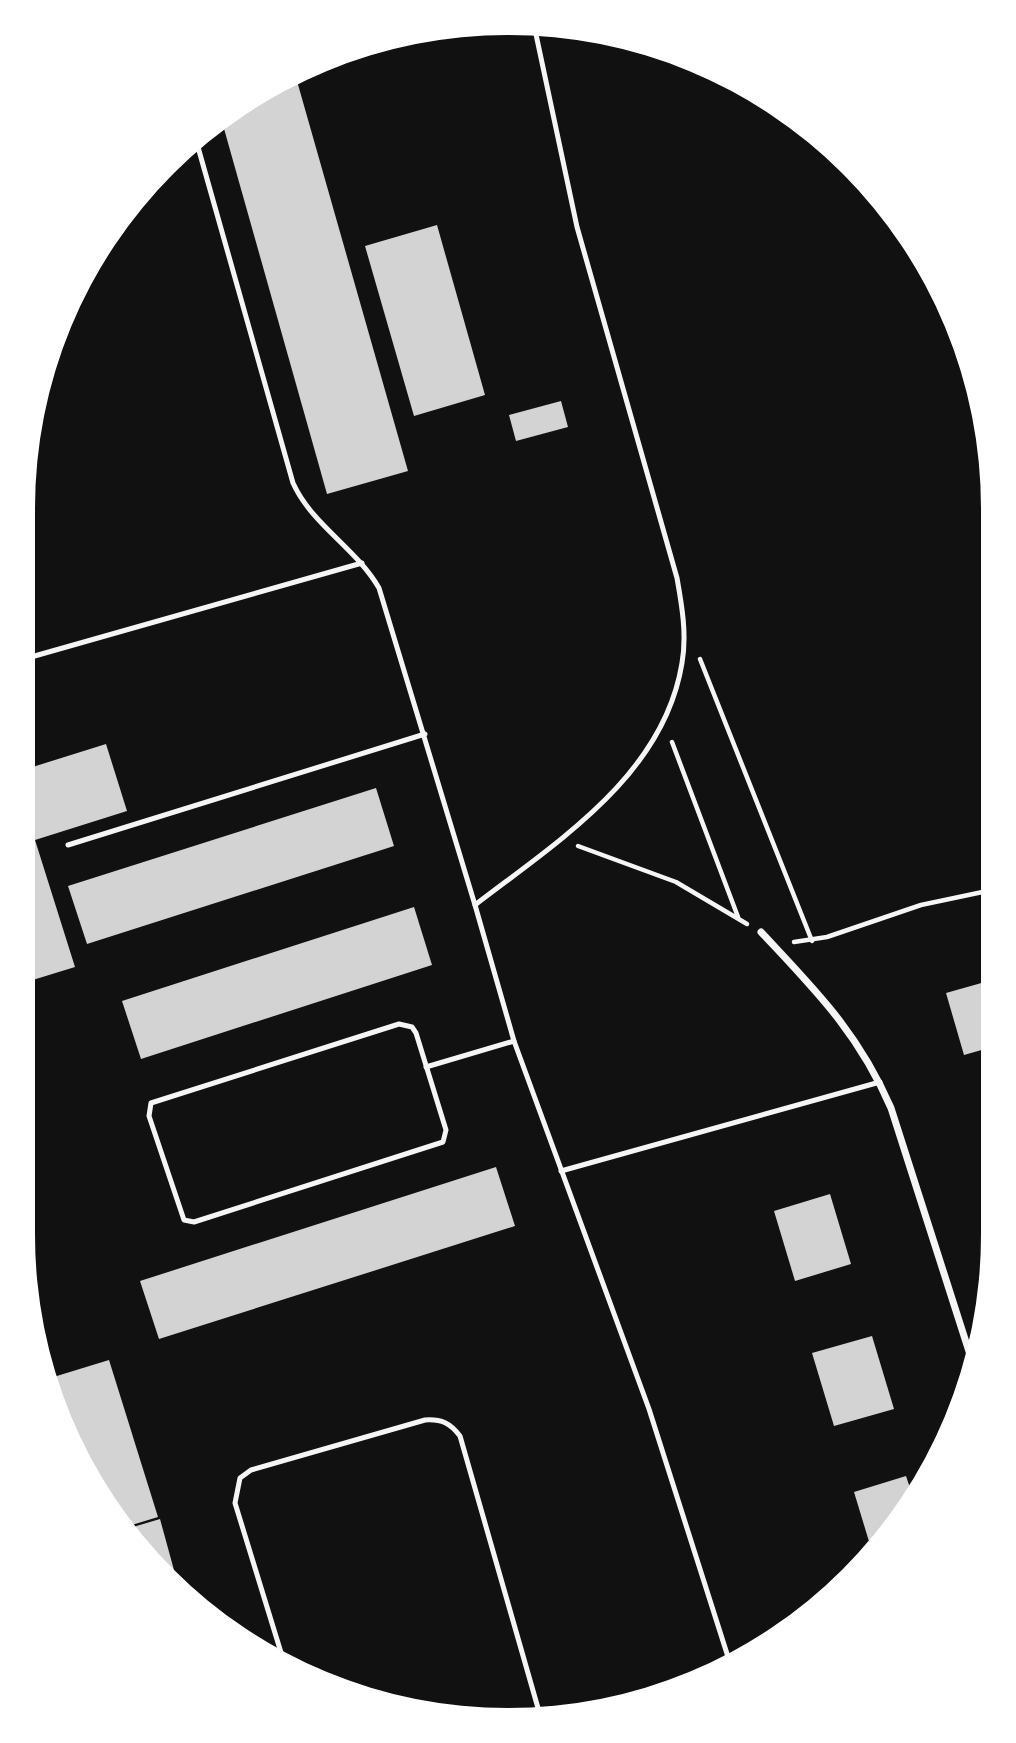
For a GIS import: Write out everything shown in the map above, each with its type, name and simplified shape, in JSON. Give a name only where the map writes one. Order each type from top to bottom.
[{"type":"street","points":[[761,932],[840,1018],[863,1049],[880,1082],[891,1108],[967,1347]]},
{"type":"lane","points":[[475,905],[557,841],[611,794],[643,755],[664,721],[674,700],[683,661],[683,615],[677,578],[578,227],[536,36]]},
{"type":"lane","points":[[199,150],[293,483],[309,511],[362,563],[379,588],[425,734],[514,1041],[649,1409],[727,1654]]},
{"type":"lane","points":[[35,656],[362,563]]},
{"type":"lane","points":[[68,845],[425,734]]},
{"type":"lane","points":[[399,1024],[412,1027],[426,1067],[446,1130],[443,1142],[437,1146],[194,1222],[184,1220],[180,1215],[149,1116],[151,1103],[399,1024]]},
{"type":"lane","points":[[426,1067],[514,1041]]},
{"type":"lane","points":[[561,1171],[880,1082]]},
{"type":"lane","points":[[280,1650],[235,1503],[240,1478],[251,1470],[425,1420],[439,1419],[452,1425],[460,1436],[538,1707]]},
{"type":"path","points":[[699,654],[812,941]]},
{"type":"path","points":[[664,721],[739,918]]},
{"type":"path","points":[[557,841],[590,849],[676,882],[761,932],[794,942],[812,941],[921,905],[981,892]]},
{"type":"building","points":[[298,85],[408,471],[327,494],[224,130],[272,98]]},
{"type":"building","points":[[437,225],[485,395],[414,416],[365,246]]},
{"type":"building","points":[[561,401],[568,427],[516,441],[509,415]]},
{"type":"building","points":[[106,744],[127,811],[35,840],[35,766]]},
{"type":"building","points":[[376,788],[394,846],[87,944],[68,886]]},
{"type":"building","points":[[35,840],[75,967],[35,979]]},
{"type":"building","points":[[414,907],[432,965],[141,1059],[122,1001]]},
{"type":"building","points":[[981,983],[981,1050],[964,1055],[946,993]]},
{"type":"building","points":[[496,1167],[515,1226],[159,1339],[140,1281]]},
{"type":"building","points":[[830,1194],[851,1264],[795,1281],[774,1211]]},
{"type":"building","points":[[872,1336],[894,1409],[834,1426],[812,1353]]},
{"type":"building","points":[[109,1360],[158,1517],[134,1524],[115,1498],[84,1444],[57,1376]]},
{"type":"building","points":[[906,1476],[909,1486],[869,1541],[854,1492]]},
{"type":"building","points":[[160,1519],[174,1569],[152,1547],[136,1526]]}]
